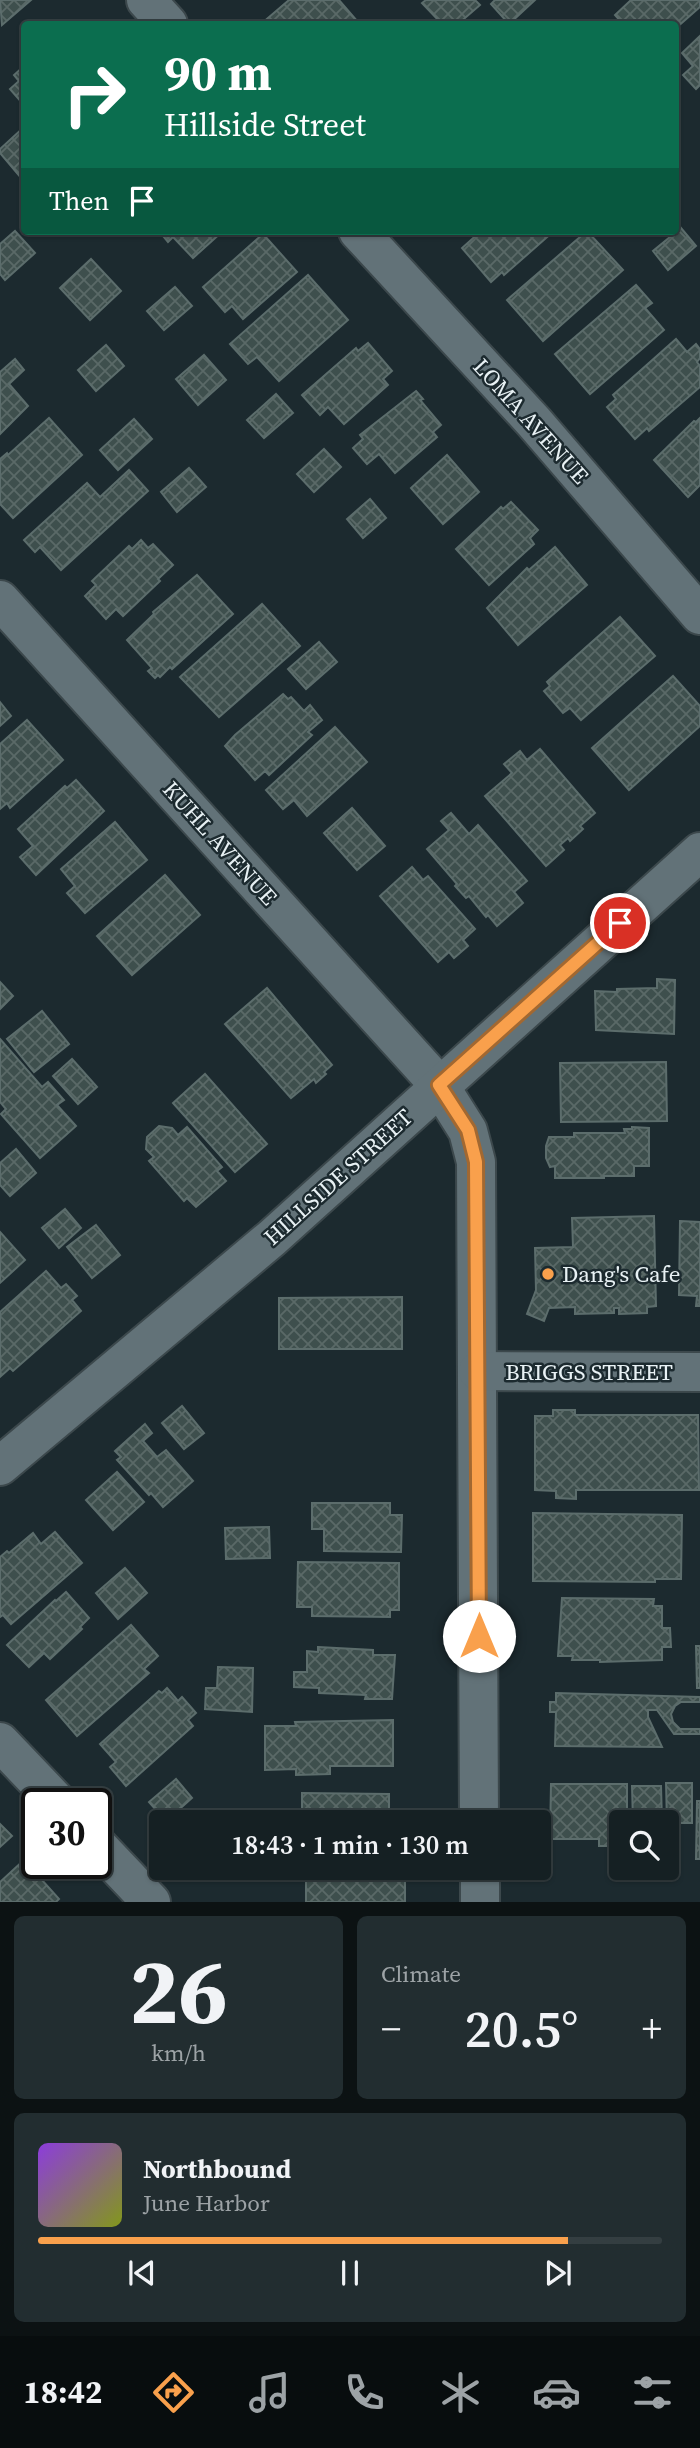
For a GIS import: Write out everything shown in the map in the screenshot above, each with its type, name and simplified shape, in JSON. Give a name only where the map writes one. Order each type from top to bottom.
[{"type":"street","points":[[146,0],[165,21]]},
{"type":"street","name":"LOMA AVENUE","points":[[362,235],[534,422],[700,615]]},
{"type":"street","name":"KUHL AVENUE","points":[[0,600],[439,1085],[468,1130],[476,1162],[480,1810]]},
{"type":"street","name":"HILLSIDE STREET","points":[[0,1466],[272,1238],[700,852]]},
{"type":"street","name":"BRIGGS STREET","points":[[478,1371],[700,1372]]},
{"type":"street","points":[[0,1742],[44,1788]]},
{"type":"street","points":[[112,1861],[151,1902]]},
{"type":"street","points":[[480,1880],[480,1902]]},
{"type":"building","points":[[0,0],[31,0],[2,25]]},
{"type":"building","points":[[289,0],[339,0],[357,21],[264,21]]},
{"type":"building","points":[[426,0],[475,0],[480,5],[461,21],[439,21],[422,3]]},
{"type":"building","points":[[495,0],[535,0],[512,21],[506,21],[491,4]]},
{"type":"building","points":[[631,0],[700,0],[700,7],[679,25],[679,21],[620,21],[615,15]]},
{"type":"building","points":[[700,36],[700,85],[696,89],[683,75],[693,66],[682,53]]},
{"type":"building","points":[[21,69],[21,102],[10,89],[19,81],[14,75]]},
{"type":"building","points":[[21,130],[21,178],[0,153],[0,149]]},
{"type":"building","points":[[681,228],[696,246],[668,270],[653,251],[672,235],[679,235]]},
{"type":"building","points":[[15,231],[35,253],[5,280],[0,274],[0,244]]},
{"type":"building","points":[[162,235],[219,235],[193,258],[173,237],[168,242]]},
{"type":"building","points":[[262,235],[297,272],[243,319],[232,306],[225,312],[203,287]]},
{"type":"building","points":[[477,235],[549,235],[504,275],[502,272],[491,282],[462,248]]},
{"type":"building","points":[[582,235],[591,235],[623,270],[543,341],[507,300]]},
{"type":"building","points":[[91,259],[121,291],[90,320],[60,288]]},
{"type":"building","points":[[308,275],[348,320],[279,381],[257,357],[248,364],[230,344]]},
{"type":"building","points":[[636,285],[652,303],[645,308],[664,330],[590,394],[555,354]]},
{"type":"building","points":[[175,287],[192,306],[164,330],[147,311]]},
{"type":"building","points":[[676,339],[687,352],[696,344],[700,349],[697,362],[700,366],[700,387],[649,431],[647,428],[635,439],[607,407],[616,399],[613,395]]},
{"type":"building","points":[[368,343],[392,371],[383,379],[388,385],[344,424],[328,407],[320,415],[302,395],[356,348],[358,351]]},
{"type":"building","points":[[106,345],[124,366],[96,391],[78,370]]},
{"type":"building","points":[[204,355],[226,380],[198,405],[176,379]]},
{"type":"building","points":[[15,359],[24,370],[9,384],[28,406],[0,434],[0,372]]},
{"type":"building","points":[[416,391],[423,399],[420,400],[441,425],[433,432],[437,437],[395,473],[379,454],[367,464],[353,448],[363,439],[360,435]]},
{"type":"building","points":[[276,394],[293,413],[264,438],[247,420]]},
{"type":"building","points":[[49,418],[82,455],[13,518],[0,504],[0,459]]},
{"type":"building","points":[[700,418],[700,485],[688,497],[654,460]]},
{"type":"building","points":[[134,419],[152,439],[118,470],[100,450]]},
{"type":"building","points":[[324,449],[341,467],[314,492],[297,474]]},
{"type":"building","points":[[447,455],[479,492],[443,524],[411,488]]},
{"type":"building","points":[[189,468],[206,487],[177,512],[161,492]]},
{"type":"building","points":[[129,470],[148,491],[61,570],[40,547],[35,552],[24,540],[87,483],[100,497]]},
{"type":"building","points":[[370,499],[386,518],[363,538],[347,519]]},
{"type":"building","points":[[511,502],[538,530],[530,538],[534,544],[489,585],[456,549],[501,507],[503,509]]},
{"type":"building","points":[[141,540],[148,548],[153,544],[173,565],[123,616],[116,609],[106,619],[85,596],[96,585],[92,581],[129,546],[132,549]]},
{"type":"building","points":[[555,547],[587,585],[518,645],[487,608],[527,568],[529,570]]},
{"type":"building","points":[[197,575],[233,614],[172,669],[170,667],[160,677],[158,675],[155,678],[148,671],[152,668],[127,640],[153,612]]},
{"type":"building","points":[[262,604],[300,646],[219,717],[180,677]]},
{"type":"building","points":[[620,617],[655,656],[581,720],[570,708],[563,713],[544,691],[550,686],[547,682]]},
{"type":"building","points":[[319,642],[337,662],[306,689],[288,669]]},
{"type":"building","points":[[673,676],[700,706],[700,726],[629,790],[592,748]]},
{"type":"building","points":[[283,694],[288,699],[291,697],[304,711],[310,705],[322,720],[308,732],[312,735],[269,775],[265,771],[255,780],[225,746]]},
{"type":"building","points":[[0,702],[11,716],[0,726]]},
{"type":"building","points":[[27,720],[63,760],[10,808],[7,803],[0,809],[0,744]]},
{"type":"building","points":[[335,727],[367,762],[307,816],[294,800],[283,809],[266,790]]},
{"type":"building","points":[[540,749],[595,813],[580,826],[583,829],[570,841],[568,838],[560,845],[564,850],[546,866],[485,796],[512,773],[504,764],[520,751],[527,760]]},
{"type":"building","points":[[76,780],[104,811],[36,875],[20,857],[33,846],[18,829],[65,786],[67,788]]},
{"type":"building","points":[[352,808],[385,846],[357,870],[324,833]]},
{"type":"building","points":[[451,813],[469,834],[478,825],[527,881],[514,892],[523,903],[497,926],[469,896],[466,898],[455,886],[457,884],[427,849],[449,830],[441,821]]},
{"type":"building","points":[[115,822],[147,860],[85,913],[67,893],[75,886],[61,869]]},
{"type":"building","points":[[412,867],[423,880],[428,876],[475,929],[463,940],[468,946],[454,958],[449,952],[438,962],[380,896]]},
{"type":"building","points":[[165,875],[200,915],[132,975],[97,936]]},
{"type":"building","points":[[657,979],[675,980],[674,1034],[596,1030],[595,991],[657,988]]},
{"type":"building","points":[[0,982],[13,996],[0,1009]]},
{"type":"building","points":[[267,988],[332,1065],[316,1083],[314,1079],[291,1098],[225,1024]]},
{"type":"building","points":[[42,1011],[69,1044],[34,1072],[7,1039]]},
{"type":"building","points":[[0,1039],[42,1087],[48,1082],[64,1100],[57,1105],[76,1126],[40,1158],[1,1114],[6,1109],[0,1102]]},
{"type":"building","points":[[72,1059],[97,1087],[78,1104],[53,1076]]},
{"type":"building","points":[[666,1062],[667,1121],[561,1122],[560,1063]]},
{"type":"building","points":[[205,1074],[267,1144],[235,1172],[173,1103]]},
{"type":"building","points":[[159,1126],[172,1128],[178,1135],[187,1127],[222,1167],[217,1171],[226,1181],[196,1207],[187,1198],[184,1201],[149,1161],[154,1157],[146,1149],[147,1137]]},
{"type":"building","points":[[649,1128],[649,1166],[634,1166],[634,1176],[555,1178],[555,1166],[550,1167],[546,1158],[549,1137],[574,1137],[574,1133],[625,1133],[624,1129]]},
{"type":"building","points":[[16,1149],[36,1173],[10,1196],[0,1185],[0,1163]]},
{"type":"building","points":[[65,1209],[81,1228],[59,1248],[42,1228]]},
{"type":"building","points":[[654,1216],[656,1306],[647,1307],[647,1313],[619,1314],[619,1308],[614,1308],[614,1313],[575,1314],[575,1307],[549,1308],[544,1321],[527,1314],[536,1290],[535,1248],[573,1247],[572,1218]]},
{"type":"building","points":[[680,1221],[700,1222],[700,1306],[696,1306],[697,1296],[679,1295]]},
{"type":"building","points":[[96,1225],[120,1255],[92,1278],[67,1247]]},
{"type":"building","points":[[0,1232],[25,1260],[0,1283]]},
{"type":"building","points":[[46,1271],[61,1288],[66,1284],[77,1296],[72,1300],[81,1311],[13,1371],[10,1368],[0,1377],[0,1312]]},
{"type":"building","points":[[402,1297],[402,1349],[279,1349],[279,1298]]},
{"type":"building","points":[[182,1406],[204,1433],[184,1449],[162,1423]]},
{"type":"building","points":[[553,1410],[575,1410],[575,1415],[698,1415],[699,1490],[576,1490],[576,1499],[556,1498],[556,1491],[535,1490],[535,1416],[553,1416]]},
{"type":"building","points":[[145,1424],[152,1433],[143,1441],[157,1457],[166,1450],[193,1481],[163,1507],[117,1460],[121,1457],[115,1451]]},
{"type":"building","points":[[117,1472],[144,1502],[113,1530],[86,1500]]},
{"type":"building","points":[[312,1503],[390,1503],[390,1515],[402,1515],[401,1552],[324,1551],[324,1529],[312,1529]]},
{"type":"building","points":[[533,1513],[682,1515],[681,1579],[655,1579],[655,1582],[533,1581]]},
{"type":"building","points":[[269,1527],[270,1558],[226,1559],[225,1528]]},
{"type":"building","points":[[55,1532],[82,1563],[11,1624],[3,1615],[0,1617],[0,1557],[33,1533],[41,1544]]},
{"type":"building","points":[[298,1562],[399,1563],[399,1610],[390,1610],[390,1617],[312,1616],[312,1607],[297,1607]]},
{"type":"building","points":[[125,1568],[147,1593],[118,1619],[96,1593]]},
{"type":"building","points":[[66,1592],[89,1618],[80,1627],[82,1629],[50,1659],[44,1653],[29,1667],[7,1645]]},
{"type":"building","points":[[562,1598],[654,1599],[653,1606],[662,1606],[662,1628],[670,1628],[671,1647],[662,1647],[662,1660],[600,1662],[572,1660],[573,1656],[558,1656]]},
{"type":"building","points":[[131,1625],[158,1656],[144,1669],[149,1673],[77,1736],[46,1700]]},
{"type":"building","points":[[696,1646],[700,1646],[700,1688],[697,1688]]},
{"type":"building","points":[[318,1647],[373,1650],[373,1655],[395,1655],[392,1699],[365,1699],[366,1695],[319,1693],[319,1688],[294,1687],[294,1672],[307,1672],[307,1651],[318,1652]]},
{"type":"building","points":[[218,1667],[253,1668],[252,1712],[205,1709],[206,1688],[217,1688]]},
{"type":"building","points":[[167,1688],[178,1701],[182,1697],[196,1713],[188,1720],[193,1726],[126,1786],[110,1767],[116,1762],[100,1744],[159,1691],[162,1693]]},
{"type":"building","points":[[556,1693],[700,1697],[700,1702],[681,1702],[671,1714],[673,1722],[680,1729],[700,1729],[700,1734],[674,1734],[657,1710],[648,1710],[648,1717],[662,1747],[555,1746],[556,1712],[550,1712],[550,1702],[556,1702]]},
{"type":"building","points":[[393,1720],[393,1766],[330,1766],[330,1774],[296,1775],[296,1769],[265,1770],[265,1726],[296,1726],[295,1722]]},
{"type":"building","points":[[176,1779],[192,1798],[178,1810],[156,1810],[149,1802]]},
{"type":"building","points":[[666,1783],[692,1783],[692,1823],[679,1823],[679,1810],[667,1810]]},
{"type":"building","points":[[551,1784],[627,1784],[627,1810],[609,1810],[609,1846],[599,1846],[599,1839],[551,1839]]},
{"type":"building","points":[[632,1786],[661,1786],[662,1810],[633,1810]]},
{"type":"building","points":[[302,1793],[389,1794],[389,1810],[302,1810]]},
{"type":"building","points":[[697,1801],[700,1801],[700,1859],[696,1859]]},
{"type":"building","points":[[0,1824],[12,1836],[0,1847]]},
{"type":"building","points":[[21,1863],[21,1879],[41,1879],[59,1899],[56,1902],[0,1902],[0,1882]]},
{"type":"building","points":[[306,1880],[405,1880],[405,1902],[306,1902]]},
{"type":"place","name":"Dang's Cafe","points":[[548,1274]]},
{"type":"route","points":[[479,1636],[476,1162],[468,1130],[439,1085],[620,923]]}]
